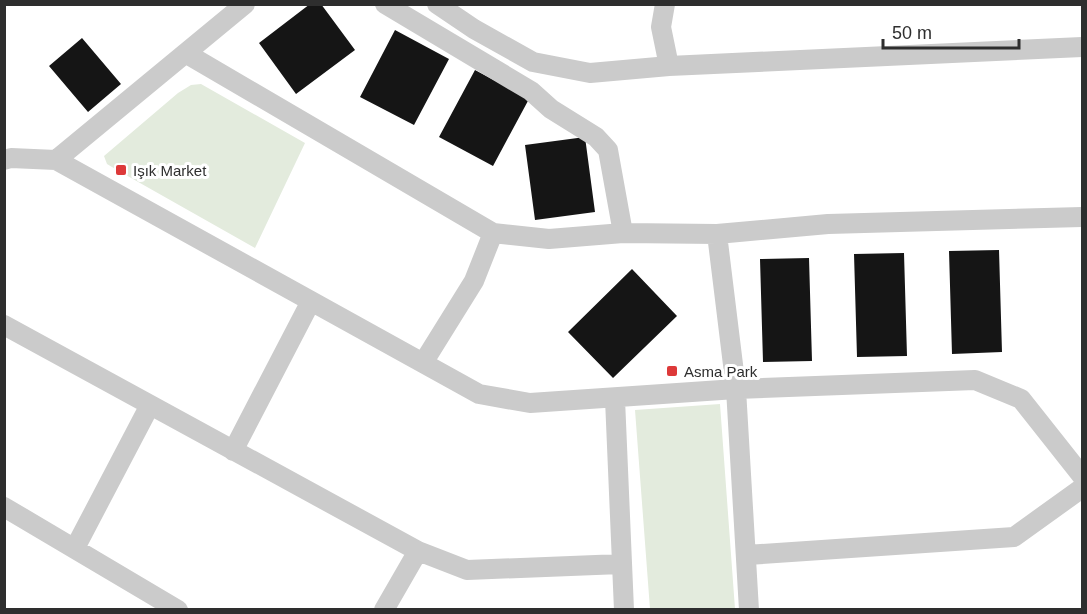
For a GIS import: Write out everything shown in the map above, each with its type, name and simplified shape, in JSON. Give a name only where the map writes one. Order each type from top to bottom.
[{"type":"street","points":[[56,160],[245,4]]},
{"type":"street","points":[[385,4],[531,91],[551,110],[603,143],[611,157],[623,233]]},
{"type":"street","points":[[437,4],[474,29],[533,62],[590,73],[669,66],[1083,47]]},
{"type":"street","points":[[665,4],[661,27],[669,66]]},
{"type":"street","points":[[186,54],[493,233],[549,238],[623,233],[717,234],[828,224],[1083,217]]},
{"type":"street","points":[[4,160],[11,158],[56,160],[480,394],[530,403],[736,389],[975,380],[1021,399],[1083,476]]},
{"type":"street","points":[[423,363],[474,281],[493,233]]},
{"type":"street","points":[[717,234],[736,389],[749,609]]},
{"type":"street","points":[[233,451],[311,302]]},
{"type":"street","points":[[4,325],[418,551],[467,570],[621,564]]},
{"type":"street","points":[[615,399],[624,609]]},
{"type":"street","points":[[75,548],[150,405]]},
{"type":"street","points":[[747,555],[1014,537],[1083,488]]},
{"type":"street","points":[[4,507],[178,609]]},
{"type":"street","points":[[384,609],[418,551]]},
{"type":"shaded area","points":[[201,84],[305,143],[255,248],[107,164],[104,156],[178,93],[191,85]]},
{"type":"shaded area","points":[[720,404],[735,609],[650,609],[635,410]]},
{"type":"building","points":[[310,4],[321,4],[355,50],[296,94],[259,43]]},
{"type":"building","points":[[395,30],[449,59],[414,125],[360,97]]},
{"type":"building","points":[[82,38],[121,84],[88,112],[49,66]]},
{"type":"building","points":[[475,70],[529,99],[493,166],[439,137]]},
{"type":"building","points":[[585,137],[595,212],[535,220],[525,145]]},
{"type":"building","points":[[999,250],[1002,352],[952,354],[949,251]]},
{"type":"building","points":[[904,253],[907,356],[857,357],[854,254]]},
{"type":"building","points":[[809,258],[812,361],[763,362],[760,259]]},
{"type":"building","points":[[632,269],[677,316],[613,378],[568,332]]},
{"type":"place","name":"Işık Market","points":[[121,170]]},
{"type":"place","name":"Asma Park","points":[[672,371]]}]
